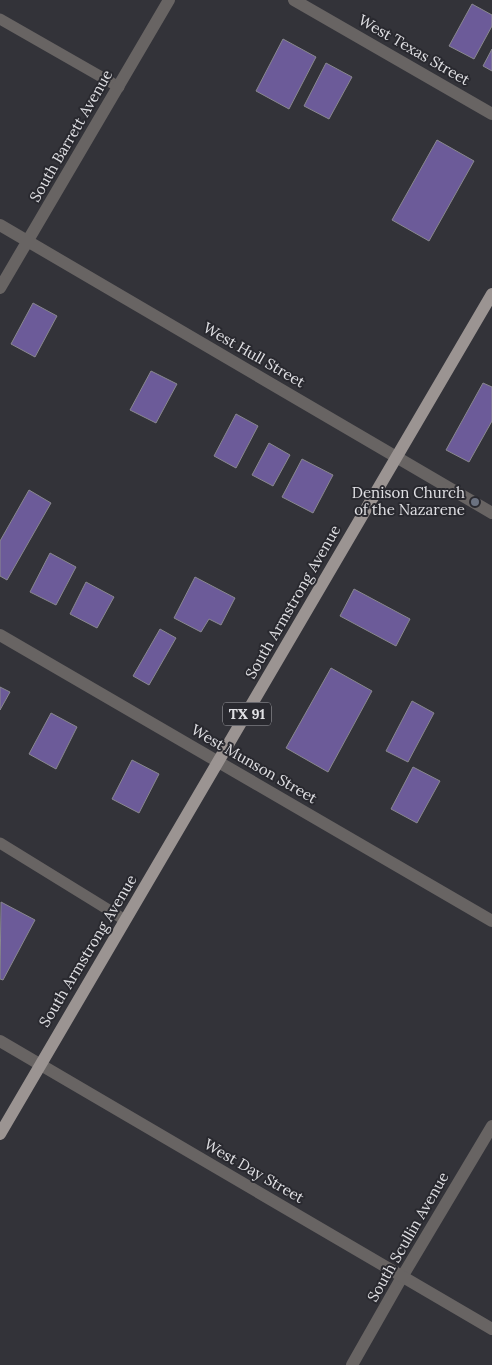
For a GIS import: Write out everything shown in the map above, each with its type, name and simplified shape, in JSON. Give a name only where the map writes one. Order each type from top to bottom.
[{"type":"main road","name":"South Armstrong Avenue","points":[[0,1134],[492,294]]},
{"type":"street","name":"South Barrett Avenue","points":[[0,288],[170,0]]},
{"type":"street","name":"West Texas Street","points":[[294,0],[492,114]]},
{"type":"street","name":"West Hull Street","points":[[0,225],[492,513]]},
{"type":"street","name":"West Munson Street","points":[[0,635],[492,921]]},
{"type":"street","name":"West Day Street","points":[[0,1041],[492,1329]]},
{"type":"street","name":"South Scullin Avenue","points":[[352,1365],[402,1277],[490,1133]]},
{"type":"lane","points":[[0,19],[119,86]]},
{"type":"lane","points":[[0,844],[125,920]]},
{"type":"building","points":[[472,4],[492,15],[492,26],[474,59],[449,46]]},
{"type":"building","points":[[283,39],[316,57],[289,109],[256,91]]},
{"type":"building","points":[[492,49],[492,71],[483,66]]},
{"type":"building","points":[[326,63],[352,77],[329,119],[304,106]]},
{"type":"building","points":[[437,140],[474,161],[429,241],[392,220]]},
{"type":"building","points":[[33,303],[57,316],[35,357],[11,344]]},
{"type":"building","points":[[151,371],[177,384],[156,423],[130,410]]},
{"type":"building","points":[[483,383],[492,387],[492,421],[469,462],[446,450]]},
{"type":"building","points":[[236,414],[258,426],[236,468],[214,456]]},
{"type":"building","points":[[269,443],[290,455],[273,486],[252,475]]},
{"type":"building","points":[[302,459],[333,475],[313,513],[282,497]]},
{"type":"building","points":[[29,490],[51,503],[7,580],[0,576],[0,541]]},
{"type":"building","points":[[50,553],[76,567],[56,605],[30,592]]},
{"type":"building","points":[[195,577],[235,598],[221,625],[209,619],[201,632],[174,618]]},
{"type":"building","points":[[86,582],[114,597],[97,628],[70,614]]},
{"type":"building","points":[[354,589],[410,619],[396,646],[340,616]]},
{"type":"building","points":[[160,629],[176,638],[149,685],[133,676]]},
{"type":"building","points":[[331,668],[372,691],[328,772],[286,748]]},
{"type":"building","points":[[0,687],[10,692],[0,710]]},
{"type":"building","points":[[412,701],[434,713],[408,762],[386,751]]},
{"type":"building","points":[[51,713],[77,727],[56,769],[29,754]]},
{"type":"building","points":[[132,760],[159,774],[139,813],[112,799]]},
{"type":"building","points":[[413,767],[440,781],[417,823],[391,809]]},
{"type":"building","points":[[1,902],[35,920],[3,980],[0,979]]},
{"type":"place","name":"Denison Church of the Nazarene","points":[[475,502]]}]
